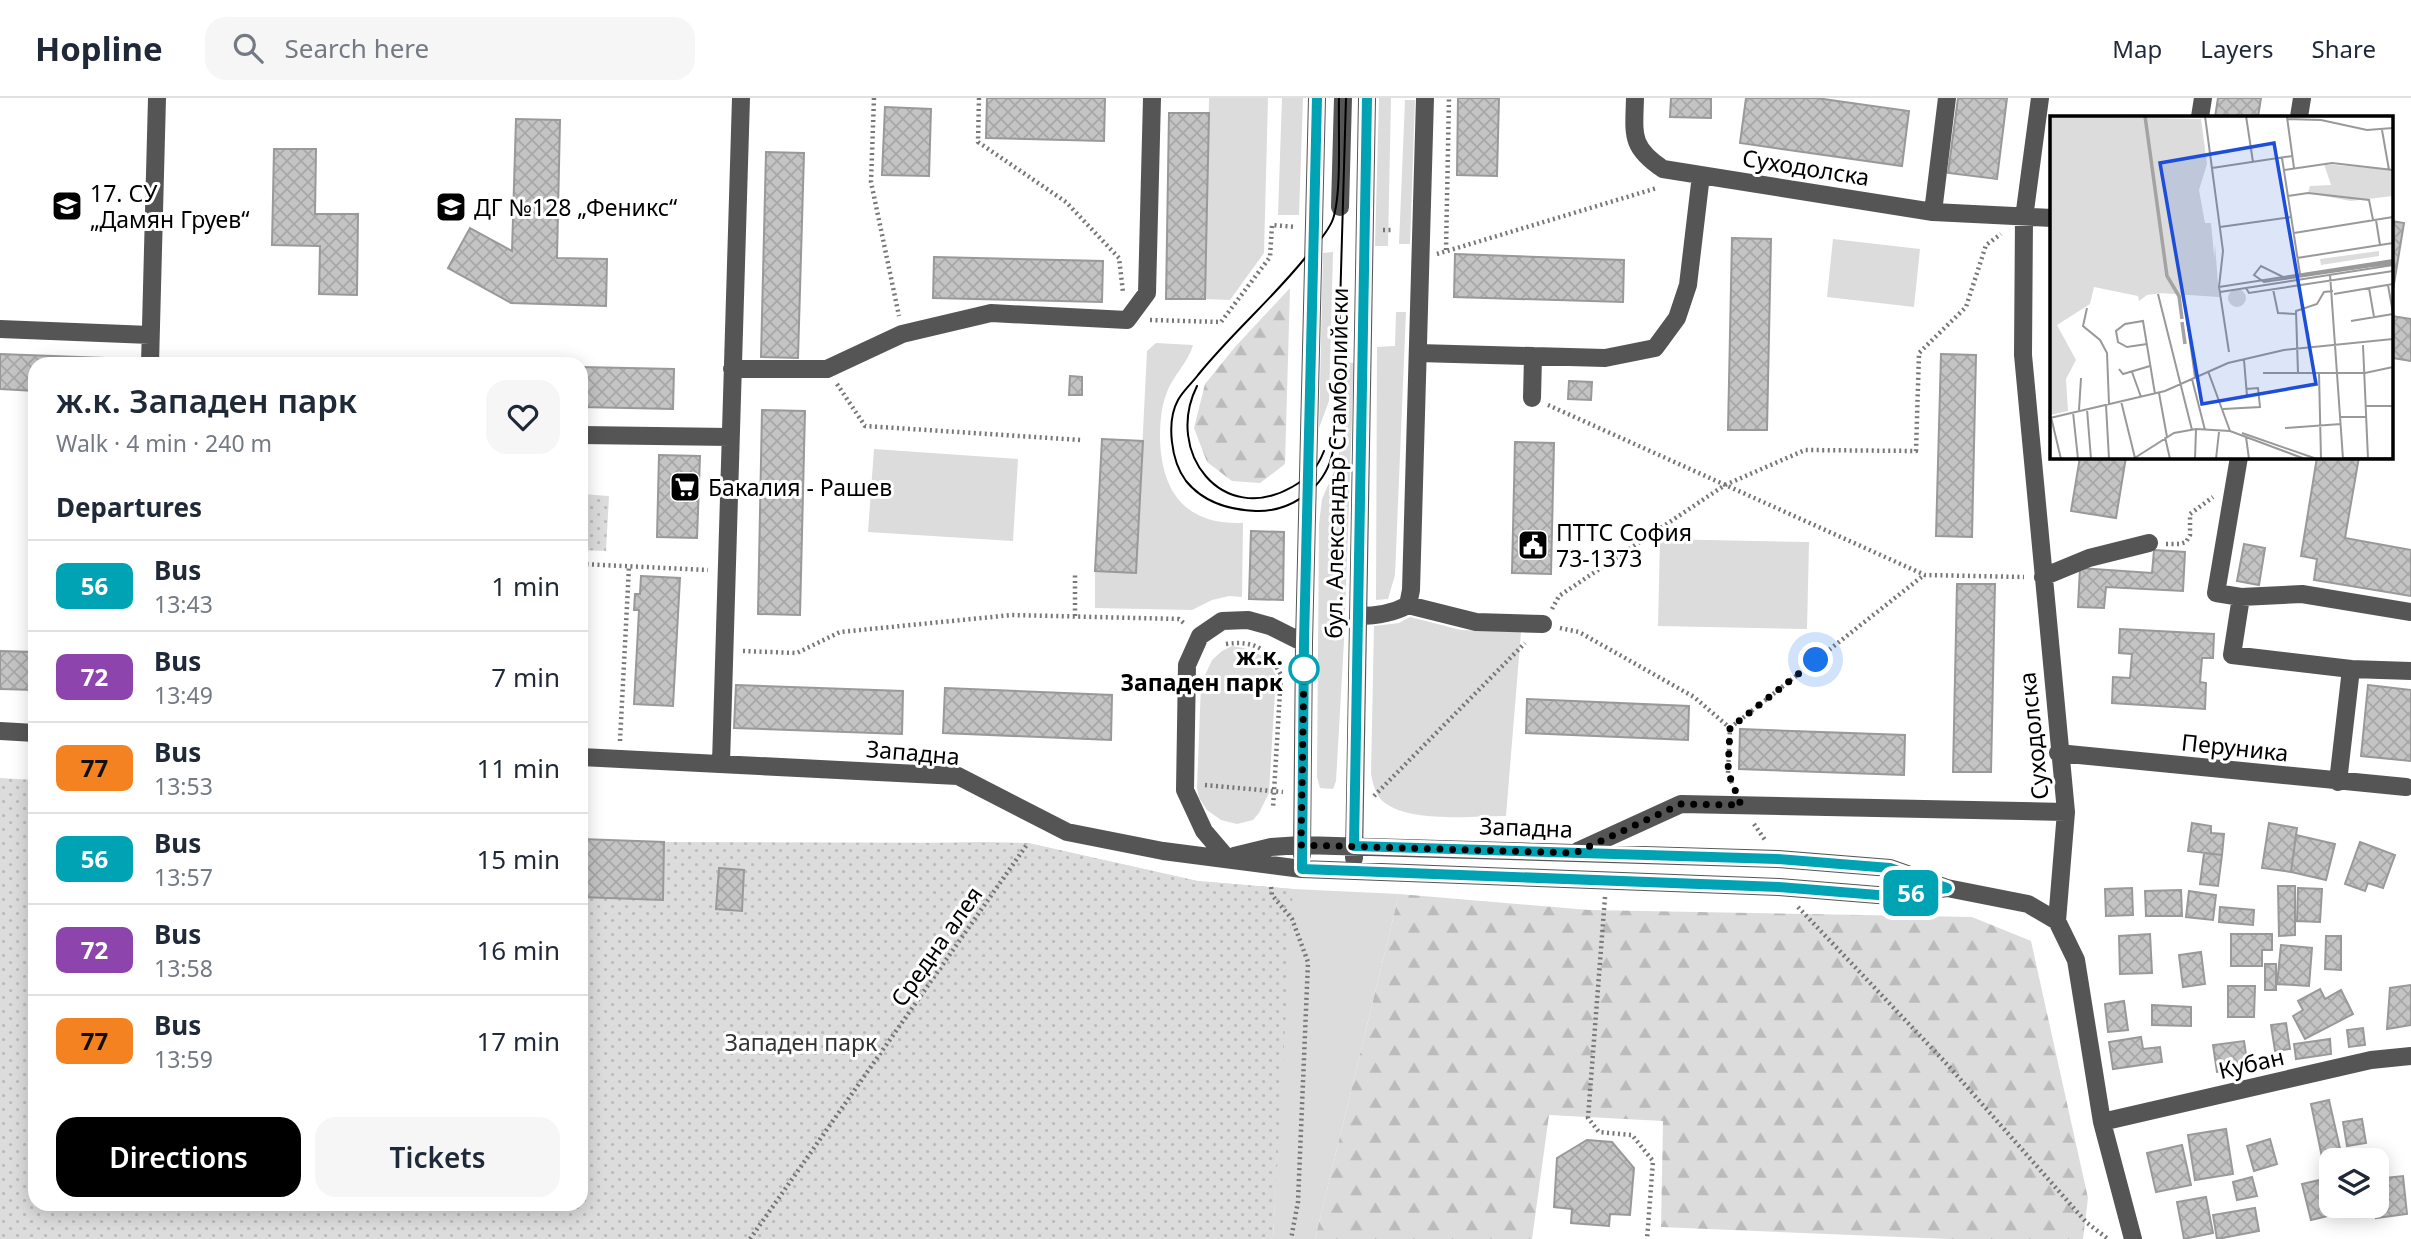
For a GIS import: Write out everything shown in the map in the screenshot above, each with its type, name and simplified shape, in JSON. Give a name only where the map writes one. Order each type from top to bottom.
[{"type":"street","points":[[150,357],[157,98]]},
{"type":"street","points":[[721,763],[741,98]]},
{"type":"street","points":[[732,369],[827,369],[902,334],[991,313],[1127,320],[1147,293],[1152,98]]},
{"type":"street","name":"бул. Александър Стамболийски","points":[[1302,869],[1304,643],[1317,98]]},
{"type":"street","points":[[1340,207],[1343,98]]},
{"type":"street","name":"бул. Александър Стамболийски","points":[[1354,872],[1367,98]]},
{"type":"street","points":[[1408,606],[1411,590],[1425,98]]},
{"type":"street","name":"Суходолска","points":[[1635,98],[1634,137],[1645,157],[1663,169],[1933,212],[2024,218]]},
{"type":"street","points":[[1933,212],[1947,98]]},
{"type":"street","name":"Суходолска","points":[[2040,98],[2024,218],[2023,355],[2058,753],[2066,812],[2057,921]]},
{"type":"street","points":[[2200,116],[2203,98]]},
{"type":"street","points":[[2299,116],[2302,98]]},
{"type":"street","points":[[1418,353],[1605,358],[1655,348],[1677,318],[1688,285],[1701,175]]},
{"type":"street","points":[[2024,218],[2050,218]]},
{"type":"street","points":[[0,329],[150,335]]},
{"type":"street","points":[[1532,398],[1533,356]]},
{"type":"street","points":[[588,435],[730,437]]},
{"type":"street","points":[[2239,458],[2216,593],[2241,597],[2302,594],[2411,612]]},
{"type":"street","points":[[2043,577],[2089,558],[2149,543]]},
{"type":"street","points":[[2241,597],[2232,655],[2351,669],[2411,671]]},
{"type":"street","points":[[1358,616],[1387,614],[1408,606],[1476,622],[1543,624]]},
{"type":"street","points":[[1227,858],[1204,831],[1185,790],[1187,665],[1200,636],[1222,621],[1248,620],[1270,626],[1304,643]]},
{"type":"street","points":[[2338,782],[2351,669]]},
{"type":"street","points":[[0,731],[28,733]]},
{"type":"street","name":"Перуника","points":[[2058,753],[2406,788]]},
{"type":"street","name":"Западна","points":[[588,757],[958,776],[1067,832],[1163,851],[1302,869],[1779,887],[1890,896],[1947,888]]},
{"type":"street","points":[[1575,853],[1681,804],[2066,812]]},
{"type":"street","name":"Западна","points":[[1227,858],[1271,847],[1301,845],[1777,859],[1890,868],[1947,888],[2028,904],[2057,921]]},
{"type":"street","points":[[2057,921],[2076,960],[2102,1122],[2133,1239]]},
{"type":"street","name":"Кубан","points":[[2102,1122],[2371,1060],[2411,1056]]},
{"type":"path","points":[[874,98],[871,182],[902,334]]},
{"type":"path","points":[[979,98],[978,142],[1066,202],[1119,258],[1127,320],[1221,322],[1270,257],[1272,225],[1300,227]]},
{"type":"path","points":[[1446,250],[1449,98]]},
{"type":"path","points":[[1421,260],[1446,250],[1662,186]]},
{"type":"path","points":[[1370,799],[1543,624],[1559,596],[1725,485],[1805,450],[1916,451],[1919,354],[1966,307],[1986,245],[2024,218]]},
{"type":"path","points":[[827,369],[865,426],[1081,440]]},
{"type":"path","points":[[1532,398],[1925,575],[2043,577]]},
{"type":"path","points":[[2149,543],[2186,542],[2190,535],[2190,514],[2214,496],[2234,489]]},
{"type":"path","points":[[588,564],[727,571]]},
{"type":"path","points":[[619,759],[629,567]]},
{"type":"path","points":[[1074,616],[1075,573]]},
{"type":"path","points":[[1777,859],[1741,805],[1728,772],[1730,728],[1925,575]]},
{"type":"path","points":[[725,650],[797,653],[840,632],[1012,615],[1179,620],[1200,636]]},
{"type":"path","points":[[1543,624],[1579,632],[1694,697],[1730,728]]},
{"type":"path","points":[[1223,644],[1237,642],[1259,646],[1272,658],[1281,675],[1273,808]]},
{"type":"path","points":[[1192,783],[1274,791]]},
{"type":"path","name":"Средна алея","points":[[750,1239],[1028,844]]},
{"type":"path","points":[[1606,881],[1588,1118],[1599,1132],[1632,1135],[1653,1161],[1647,1239]]},
{"type":"path","points":[[1271,887],[1272,895],[1292,919],[1308,962],[1298,1202],[1291,1239]]},
{"type":"path","points":[[1779,887],[1945,1062],[2086,1222],[2108,1239]]},
{"type":"green space","points":[[1209,98],[1268,98],[1264,253],[1230,300],[1205,299]]},
{"type":"green space","points":[[1282,98],[1303,98],[1299,215],[1278,215]]},
{"type":"green space","points":[[1379,98],[1391,98],[1388,246],[1375,246]]},
{"type":"green space","points":[[1405,100],[1415,100],[1410,244],[1399,244]]},
{"type":"green space","points":[[1833,239],[1920,249],[1914,307],[1827,297]]},
{"type":"green space","points":[[1333,252],[1329,401],[1319,428],[1323,253]]},
{"type":"green space","points":[[1290,288],[1285,464],[1260,483],[1232,481],[1207,462],[1194,428],[1205,384]]},
{"type":"green space","points":[[1396,312],[1406,312],[1395,575],[1388,599],[1376,600],[1377,347],[1395,346]]},
{"type":"green space","points":[[1156,343],[1193,345],[1163,403],[1160,434],[1162,459],[1172,490],[1192,512],[1223,522],[1243,523],[1242,597],[1229,596],[1212,600],[1192,610],[1095,608],[1095,571],[1136,572],[1147,351]]},
{"type":"green space","points":[[1344,362],[1354,363],[1344,641],[1336,781],[1333,789],[1320,788],[1317,777],[1319,524],[1322,499],[1335,469],[1342,441],[1345,411]]},
{"type":"green space","points":[[874,449],[1018,459],[1013,541],[868,532]]},
{"type":"green space","points":[[588,494],[609,496],[606,551],[588,550]]},
{"type":"green space","points":[[1660,539],[1809,542],[1807,629],[1658,626]]},
{"type":"green space","points":[[1410,617],[1461,630],[1521,632],[1506,816],[1427,816],[1397,809],[1385,803],[1377,794],[1371,774],[1374,626],[1399,623]]},
{"type":"green space","points":[[1232,646],[1258,654],[1276,675],[1269,793],[1253,820],[1237,824],[1221,820],[1207,810],[1199,798],[1197,788],[1201,684],[1212,660]]},
{"type":"green space","name":"Западен парк","points":[[0,778],[28,780],[28,1211],[588,1211],[588,897],[662,900],[664,842],[1028,843],[1197,881],[1293,889],[1273,1239],[0,1239]]},
{"type":"green space","points":[[1028,843],[1198,881],[1399,894],[1315,1239],[1273,1239],[1289,929],[878,844]]},
{"type":"green space","points":[[1399,894],[1589,910],[1972,917],[2031,941],[2088,1198],[2083,1239],[1949,1239],[1661,1227],[1663,1121],[1549,1115],[1532,1239],[1315,1239]]},
{"type":"building","points":[[987,98],[1105,98],[1104,141],[986,138]]},
{"type":"building","points":[[1458,98],[1499,98],[1497,176],[1457,175]]},
{"type":"building","points":[[1671,98],[1711,98],[1711,118],[1670,117]]},
{"type":"building","points":[[1746,98],[1816,98],[1909,111],[1902,166],[1740,143]]},
{"type":"building","points":[[1958,98],[2007,98],[1997,179],[1948,173]]},
{"type":"building","points":[[2218,98],[2261,98],[2258,116],[2215,116]]},
{"type":"building","points":[[885,107],[931,109],[929,176],[882,175]]},
{"type":"building","points":[[1169,113],[1209,113],[1205,299],[1166,299]]},
{"type":"building","points":[[516,119],[560,120],[557,258],[607,259],[606,306],[511,303],[448,268],[470,228],[512,251]]},
{"type":"building","points":[[274,149],[316,149],[315,214],[358,214],[357,295],[319,294],[320,246],[272,245]]},
{"type":"building","points":[[766,152],[804,153],[798,358],[761,357]]},
{"type":"building","points":[[2394,221],[2404,223],[2394,284]]},
{"type":"building","points":[[1732,238],[1771,239],[1767,430],[1728,430]]},
{"type":"building","points":[[1455,254],[1624,260],[1623,302],[1454,297]]},
{"type":"building","points":[[934,257],[1103,261],[1102,302],[933,298]]},
{"type":"building","points":[[2394,316],[2411,319],[2411,361],[2394,358]]},
{"type":"building","points":[[0,354],[79,357],[28,357],[28,391],[0,389]]},
{"type":"building","points":[[1941,354],[1976,355],[1972,537],[1936,536]]},
{"type":"building","points":[[588,367],[674,369],[673,409],[588,407]]},
{"type":"building","points":[[1070,376],[1082,377],[1082,395],[1069,395]]},
{"type":"building","points":[[1569,381],[1592,382],[1591,400],[1568,399]]},
{"type":"building","points":[[762,410],[805,411],[800,615],[758,614]]},
{"type":"building","points":[[1102,439],[1143,441],[1136,573],[1095,571]]},
{"type":"building","points":[[1515,442],[1554,443],[1551,574],[1512,573]]},
{"type":"building","points":[[659,455],[700,456],[697,538],[657,537]]},
{"type":"building","points":[[2080,458],[2126,458],[2116,518],[2071,511]]},
{"type":"building","points":[[2317,458],[2359,458],[2345,538],[2411,550],[2411,596],[2314,580],[2317,559],[2301,556]]},
{"type":"building","points":[[1251,531],[1284,532],[1283,600],[1249,599]]},
{"type":"building","points":[[2244,544],[2265,548],[2259,585],[2237,581]]},
{"type":"building","points":[[2154,550],[2185,552],[2183,591],[2106,587],[2104,608],[2078,607],[2080,568],[2152,573]]},
{"type":"building","points":[[641,576],[680,578],[673,706],[634,704],[639,610],[634,610],[635,594],[640,594]]},
{"type":"building","points":[[1957,584],[1995,584],[1991,772],[1953,772]]},
{"type":"building","points":[[2120,629],[2214,634],[2213,658],[2202,658],[2200,682],[2206,683],[2205,709],[2112,703],[2113,677],[2130,678],[2132,654],[2119,653]]},
{"type":"building","points":[[0,651],[28,652],[28,690],[0,689]]},
{"type":"building","points":[[736,685],[903,691],[902,734],[734,728]]},
{"type":"building","points":[[2368,685],[2411,690],[2411,761],[2361,756]]},
{"type":"building","points":[[945,688],[1112,695],[1111,740],[943,733]]},
{"type":"building","points":[[1527,699],[1689,706],[1688,740],[1526,733]]},
{"type":"building","points":[[1740,729],[1905,735],[1904,775],[1739,769]]},
{"type":"building","points":[[2192,823],[2211,826],[2211,833],[2224,834],[2222,855],[2188,851]]},
{"type":"building","points":[[2269,823],[2297,828],[2291,872],[2262,868]]},
{"type":"building","points":[[2296,835],[2335,844],[2326,880],[2291,872]]},
{"type":"building","points":[[588,839],[664,842],[663,900],[588,897]]},
{"type":"building","points":[[2360,842],[2395,855],[2383,888],[2368,883],[2365,891],[2345,884]]},
{"type":"building","points":[[2204,853],[2222,855],[2218,886],[2200,884]]},
{"type":"building","points":[[719,868],[744,870],[742,911],[716,909]]},
{"type":"building","points":[[2278,886],[2295,886],[2295,935],[2279,936]]},
{"type":"building","points":[[2132,888],[2133,915],[2106,916],[2105,889]]},
{"type":"building","points":[[2298,888],[2322,889],[2320,922],[2297,921]]},
{"type":"building","points":[[2181,890],[2182,916],[2146,916],[2145,891]]},
{"type":"building","points":[[2189,891],[2216,895],[2213,920],[2186,917]]},
{"type":"building","points":[[2220,907],[2254,910],[2253,925],[2219,922]]},
{"type":"building","points":[[2150,934],[2152,973],[2120,974],[2119,936]]},
{"type":"building","points":[[2231,934],[2272,934],[2272,950],[2262,950],[2262,966],[2231,966]]},
{"type":"building","points":[[2326,936],[2341,936],[2341,970],[2325,969]]},
{"type":"building","points":[[2281,945],[2312,948],[2309,986],[2277,984]]},
{"type":"building","points":[[2201,952],[2205,984],[2183,987],[2179,955]]},
{"type":"building","points":[[2265,964],[2276,964],[2276,990],[2265,990]]},
{"type":"building","points":[[2411,985],[2411,1025],[2387,1029],[2390,988]]},
{"type":"building","points":[[2228,986],[2255,986],[2254,1017],[2228,1017]]},
{"type":"building","points":[[2320,989],[2325,999],[2341,990],[2353,1014],[2305,1039],[2293,1016],[2303,1010],[2298,1001]]},
{"type":"building","points":[[2124,1001],[2128,1030],[2108,1032],[2105,1004]]},
{"type":"building","points":[[2152,1005],[2191,1007],[2191,1026],[2152,1025]]},
{"type":"building","points":[[2286,1023],[2290,1049],[2275,1051],[2271,1025]]},
{"type":"building","points":[[2363,1028],[2365,1045],[2349,1047],[2347,1030]]},
{"type":"building","points":[[2141,1037],[2143,1049],[2160,1047],[2162,1062],[2113,1069],[2109,1042]]},
{"type":"building","points":[[2330,1039],[2331,1054],[2296,1059],[2294,1044]]},
{"type":"building","points":[[2244,1041],[2248,1068],[2217,1072],[2213,1045]]},
{"type":"building","points":[[2329,1100],[2340,1148],[2320,1148],[2311,1104]]},
{"type":"building","points":[[2362,1119],[2366,1143],[2347,1146],[2343,1122]]},
{"type":"building","points":[[2226,1129],[2233,1174],[2195,1180],[2188,1135]]},
{"type":"building","points":[[2270,1139],[2277,1164],[2254,1171],[2247,1146]]},
{"type":"building","points":[[1587,1140],[1612,1142],[1634,1168],[1630,1215],[1610,1214],[1609,1226],[1571,1223],[1572,1209],[1554,1207],[1557,1158]]},
{"type":"building","points":[[2182,1145],[2191,1185],[2156,1192],[2147,1153]]},
{"type":"building","points":[[2403,1176],[2407,1214],[2389,1216],[2389,1178]]},
{"type":"building","points":[[2252,1177],[2257,1196],[2237,1200],[2233,1182]]},
{"type":"building","points":[[2319,1180],[2319,1218],[2311,1220],[2302,1184]]},
{"type":"building","points":[[2206,1197],[2213,1233],[2184,1239],[2177,1202]]},
{"type":"building","points":[[2255,1208],[2259,1231],[2217,1239],[2213,1215]]},
{"type":"tram line","points":[[1339,98],[1338,193],[1331,224],[1292,273],[1185,390],[1174,409],[1172,441],[1181,473],[1201,495],[1227,507],[1256,511],[1291,504],[1318,482],[1325,473],[1334,449],[1338,403],[1346,98]]},
{"type":"tram line","points":[[1197,386],[1189,411],[1188,435],[1194,458],[1206,476],[1222,490],[1243,497],[1266,497],[1303,480],[1315,468],[1324,451]]},
{"type":"bus line","name":"56","points":[[1317,98],[1304,643],[1302,869],[1779,887],[1890,896],[1947,888],[1890,868],[1777,859],[1354,846],[1367,98]]},
{"type":"place","name":"17. СУ „Дамян Груев“","points":[[67,206]]},
{"type":"place","name":"ДГ №128 „Феникс“","points":[[451,207]]},
{"type":"place","name":"Бакалия - Рашев","points":[[685,487]]},
{"type":"place","name":"ПТТС София 73-1373","points":[[1533,545]]},
{"type":"place","name":"ж.к. Западен парк","points":[[1304,669]]},
{"type":"route","points":[[1304,669],[1301,845],[1575,853],[1681,804],[1741,805],[1728,772],[1730,728],[1816,660]]}]
